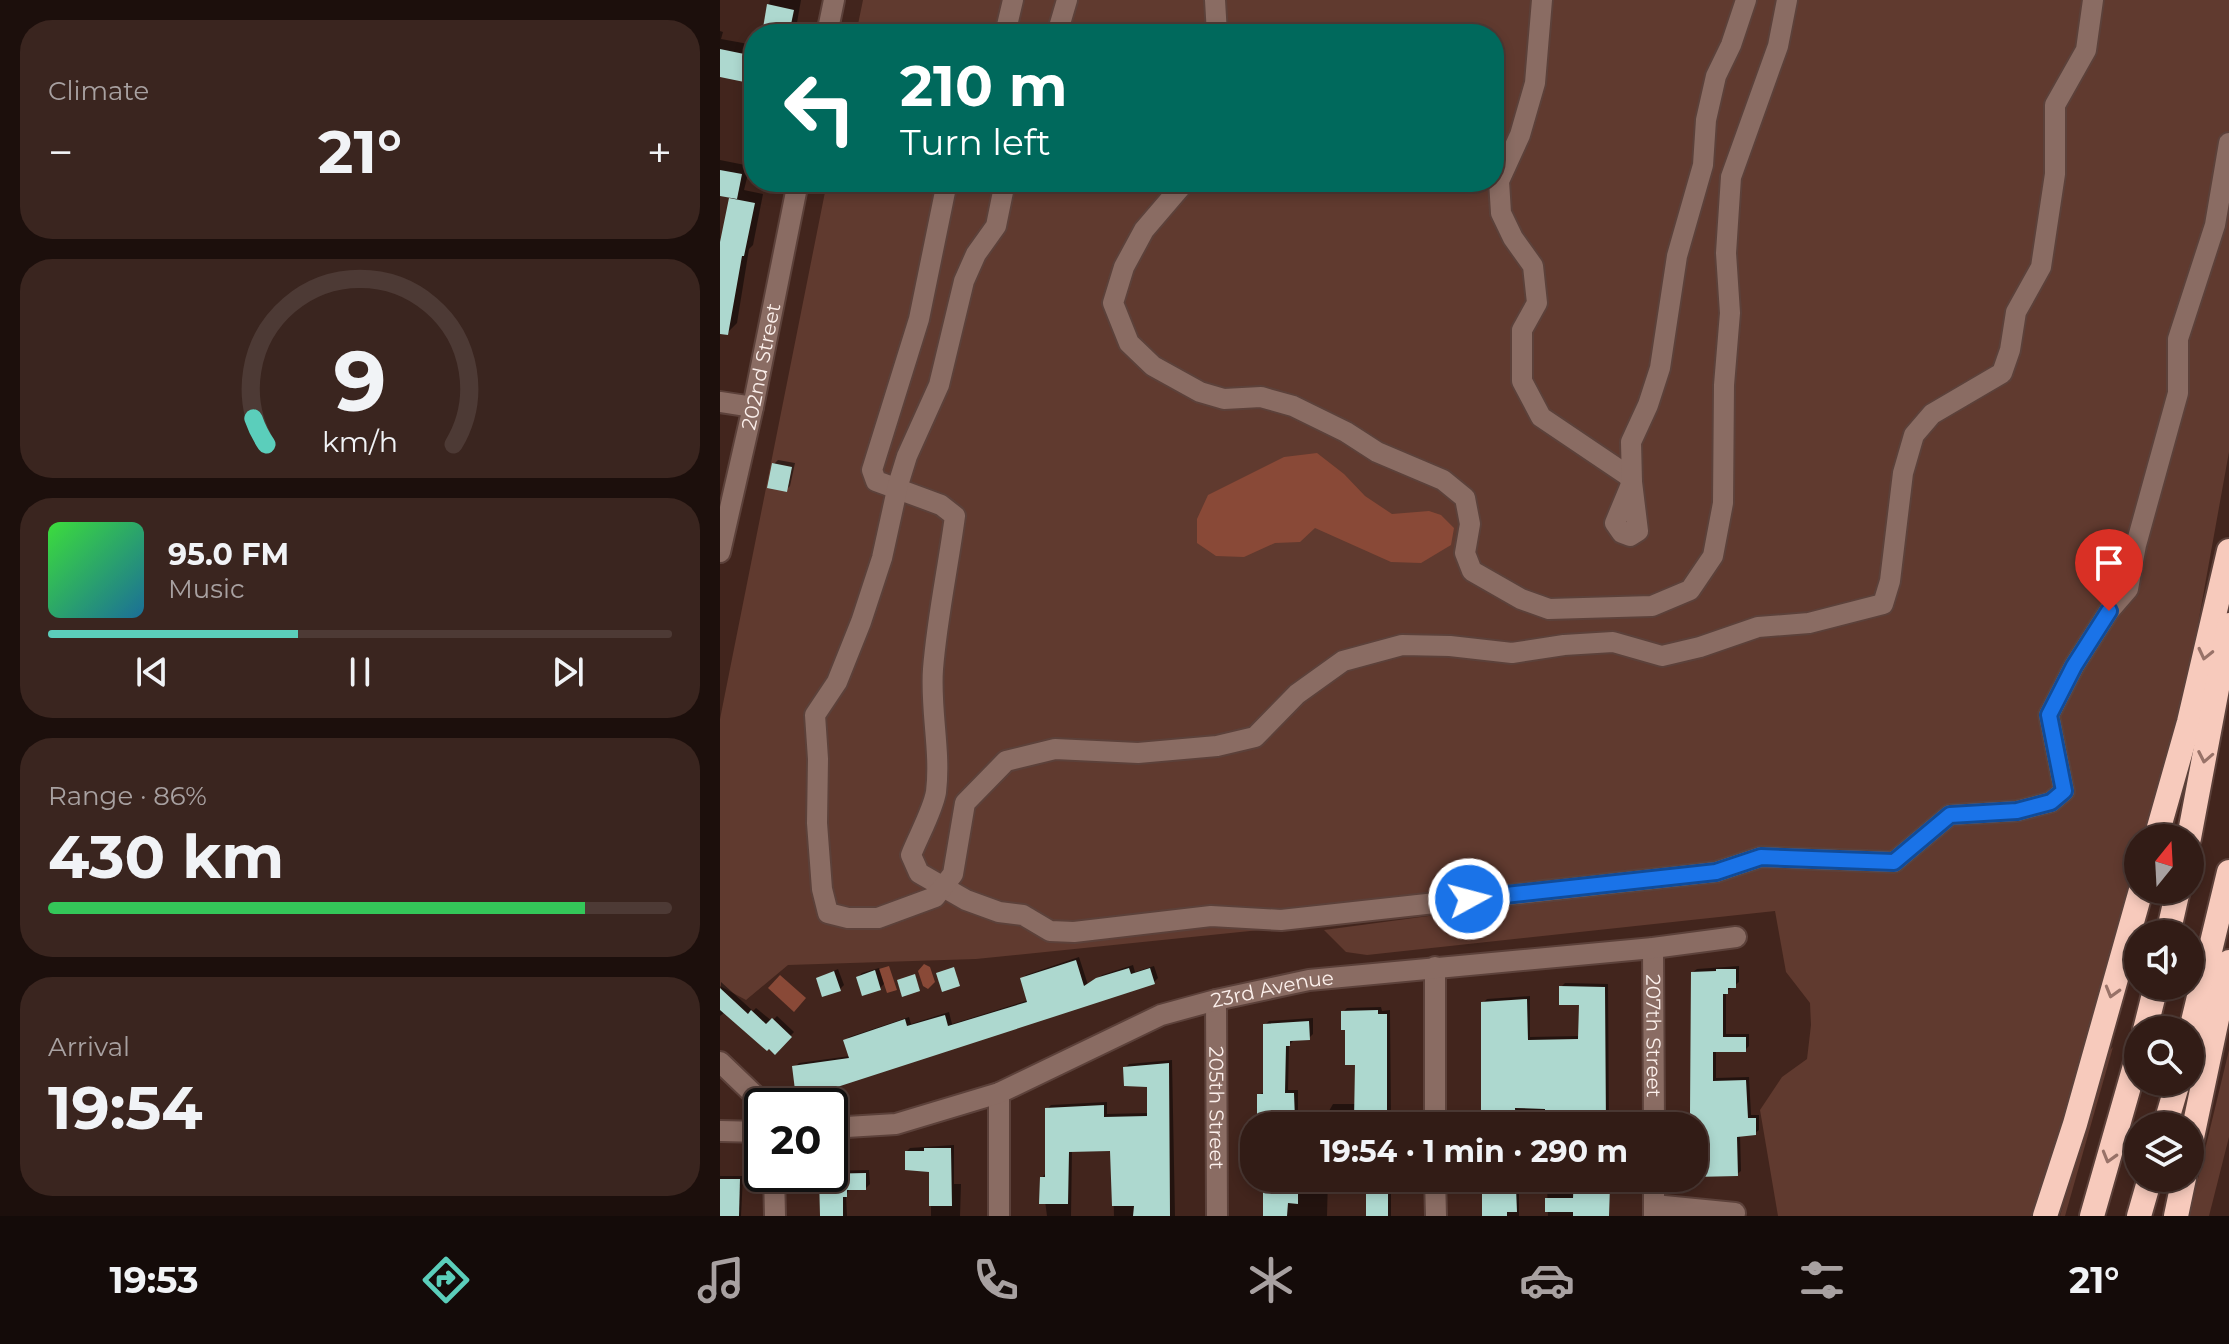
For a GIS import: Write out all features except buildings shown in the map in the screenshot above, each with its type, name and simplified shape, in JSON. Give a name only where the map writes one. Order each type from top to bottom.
[{"type":"highway","points":[[2160,824],[2189,722],[2229,551]]},
{"type":"highway","points":[[2192,824],[2229,625]]},
{"type":"highway","points":[[2194,1016],[2229,872]]},
{"type":"highway","points":[[2045,1216],[2075,1124],[2137,904]]},
{"type":"highway","points":[[2197,1112],[2229,962]]},
{"type":"highway","points":[[2092,1216],[2126,1096]]},
{"type":"highway","points":[[2139,1216],[2146,1192]]},
{"type":"highway","points":[[2176,1216],[2181,1192]]},
{"type":"street","points":[[829,24],[834,0]]},
{"type":"street","points":[[1007,24],[1013,0]]},
{"type":"street","points":[[1060,24],[1067,0]]},
{"type":"street","points":[[1215,0],[1216,24]]},
{"type":"street","points":[[1504,170],[1520,135],[1535,83],[1542,0]]},
{"type":"street","points":[[1500,192],[1501,213],[1513,238],[1533,266],[1537,303],[1522,330],[1522,381],[1541,417],[1627,475],[1632,482],[1631,442],[1660,368],[1677,256],[1703,165],[1706,120],[1716,76],[1731,45],[1746,0]]},
{"type":"street","points":[[1176,192],[1144,230],[1124,267],[1113,303],[1129,343],[1153,366],[1200,392],[1224,399],[1261,397],[1293,406],[1346,432],[1377,452],[1443,480],[1465,498],[1470,524],[1465,553],[1472,571],[1521,599],[1549,609],[1652,606],[1690,590],[1713,556],[1723,503],[1724,385],[1730,313],[1726,253],[1731,177],[1778,46],[1787,0]]},
{"type":"street","points":[[1003,192],[996,226],[976,254],[964,281],[939,385],[907,456],[882,558],[861,622],[837,682],[815,715],[822,889],[828,913],[848,918],[878,918],[935,897],[953,874],[965,803],[1006,761],[1055,749],[1138,753],[1217,746],[1255,737],[1297,694],[1343,661],[1402,645],[1450,646],[1512,653],[1613,642],[1662,656],[1758,627],[1809,623],[1883,604],[1890,581],[1903,473],[1914,435],[1932,414],[2002,373],[2010,350],[2016,312],[2041,267],[2055,174],[2055,105],[2086,50],[2093,0]]},
{"type":"street","points":[[945,192],[919,319],[872,470],[876,481],[941,505],[955,516],[935,639],[931,697],[937,762],[936,795],[911,855],[919,873],[966,900],[999,912],[1023,915],[1050,931],[1074,932],[1211,916],[1281,920],[1716,872],[1761,857],[1894,862],[1950,815],[2017,811],[2051,802],[2064,791],[2049,715],[2074,666],[2109,611],[2128,589],[2136,545],[2178,393],[2178,339],[2215,225],[2229,143]]},
{"type":"street","name":"202nd Street","points":[[720,552],[796,192]]},
{"type":"street","points":[[720,402],[753,407]]},
{"type":"street","name":"23rd Avenue","points":[[848,1127],[896,1124],[999,1093],[1161,1015],[1309,980],[1653,948],[1736,937]]},
{"type":"street","name":"207th Street","points":[[1653,948],[1654,1112]]},
{"type":"street","points":[[1435,967],[1435,1112]]},
{"type":"street","name":"205th Street","points":[[1216,1000],[1217,1216]]},
{"type":"street","points":[[720,1062],[747,1088]]},
{"type":"street","points":[[999,1093],[999,1216]]},
{"type":"street","points":[[720,1131],[744,1132]]},
{"type":"street","points":[[774,1192],[775,1216]]},
{"type":"street","points":[[1435,1192],[1436,1216]]},
{"type":"street","points":[[1654,1211],[1735,1213]]},
{"type":"shaded area","points":[[863,0],[2229,0],[2229,452],[2183,707],[2152,824],[2124,824],[2124,904],[2129,904],[2035,1216],[1778,1216],[1760,1110],[1782,1077],[1807,1059],[1811,1025],[1810,1003],[1786,972],[1775,911],[1367,955],[1346,952],[1324,930],[1526,903],[976,959],[788,965],[746,1000],[720,986],[720,719],[825,192],[1504,192],[1504,24],[858,24]]},
{"type":"shaded area","points":[[1317,453],[1365,496],[1392,514],[1429,511],[1441,515],[1454,528],[1451,545],[1421,563],[1391,562],[1315,528],[1300,542],[1275,543],[1244,557],[1216,556],[1197,543],[1197,519],[1208,495],[1284,457]]},
{"type":"shaded area","points":[[924,964],[930,967],[935,982],[928,989],[923,986],[918,971]]},
{"type":"shaded area","points":[[889,966],[897,990],[887,993],[879,969]]},
{"type":"shaded area","points":[[780,975],[806,998],[794,1012],[768,988]]},
{"type":"shaded area","points":[[2113,1047],[2065,1216],[2060,1216],[2107,1053]]},
{"type":"shaded area","points":[[2229,1050],[2229,1137],[2209,1216],[2189,1216],[2195,1192],[2204,1192],[2204,1154]]},
{"type":"route","points":[[1469,899],[1716,872],[1761,857],[1894,862],[1950,815],[2017,811],[2051,802],[2064,791],[2049,715],[2074,666],[2109,611]]}]
